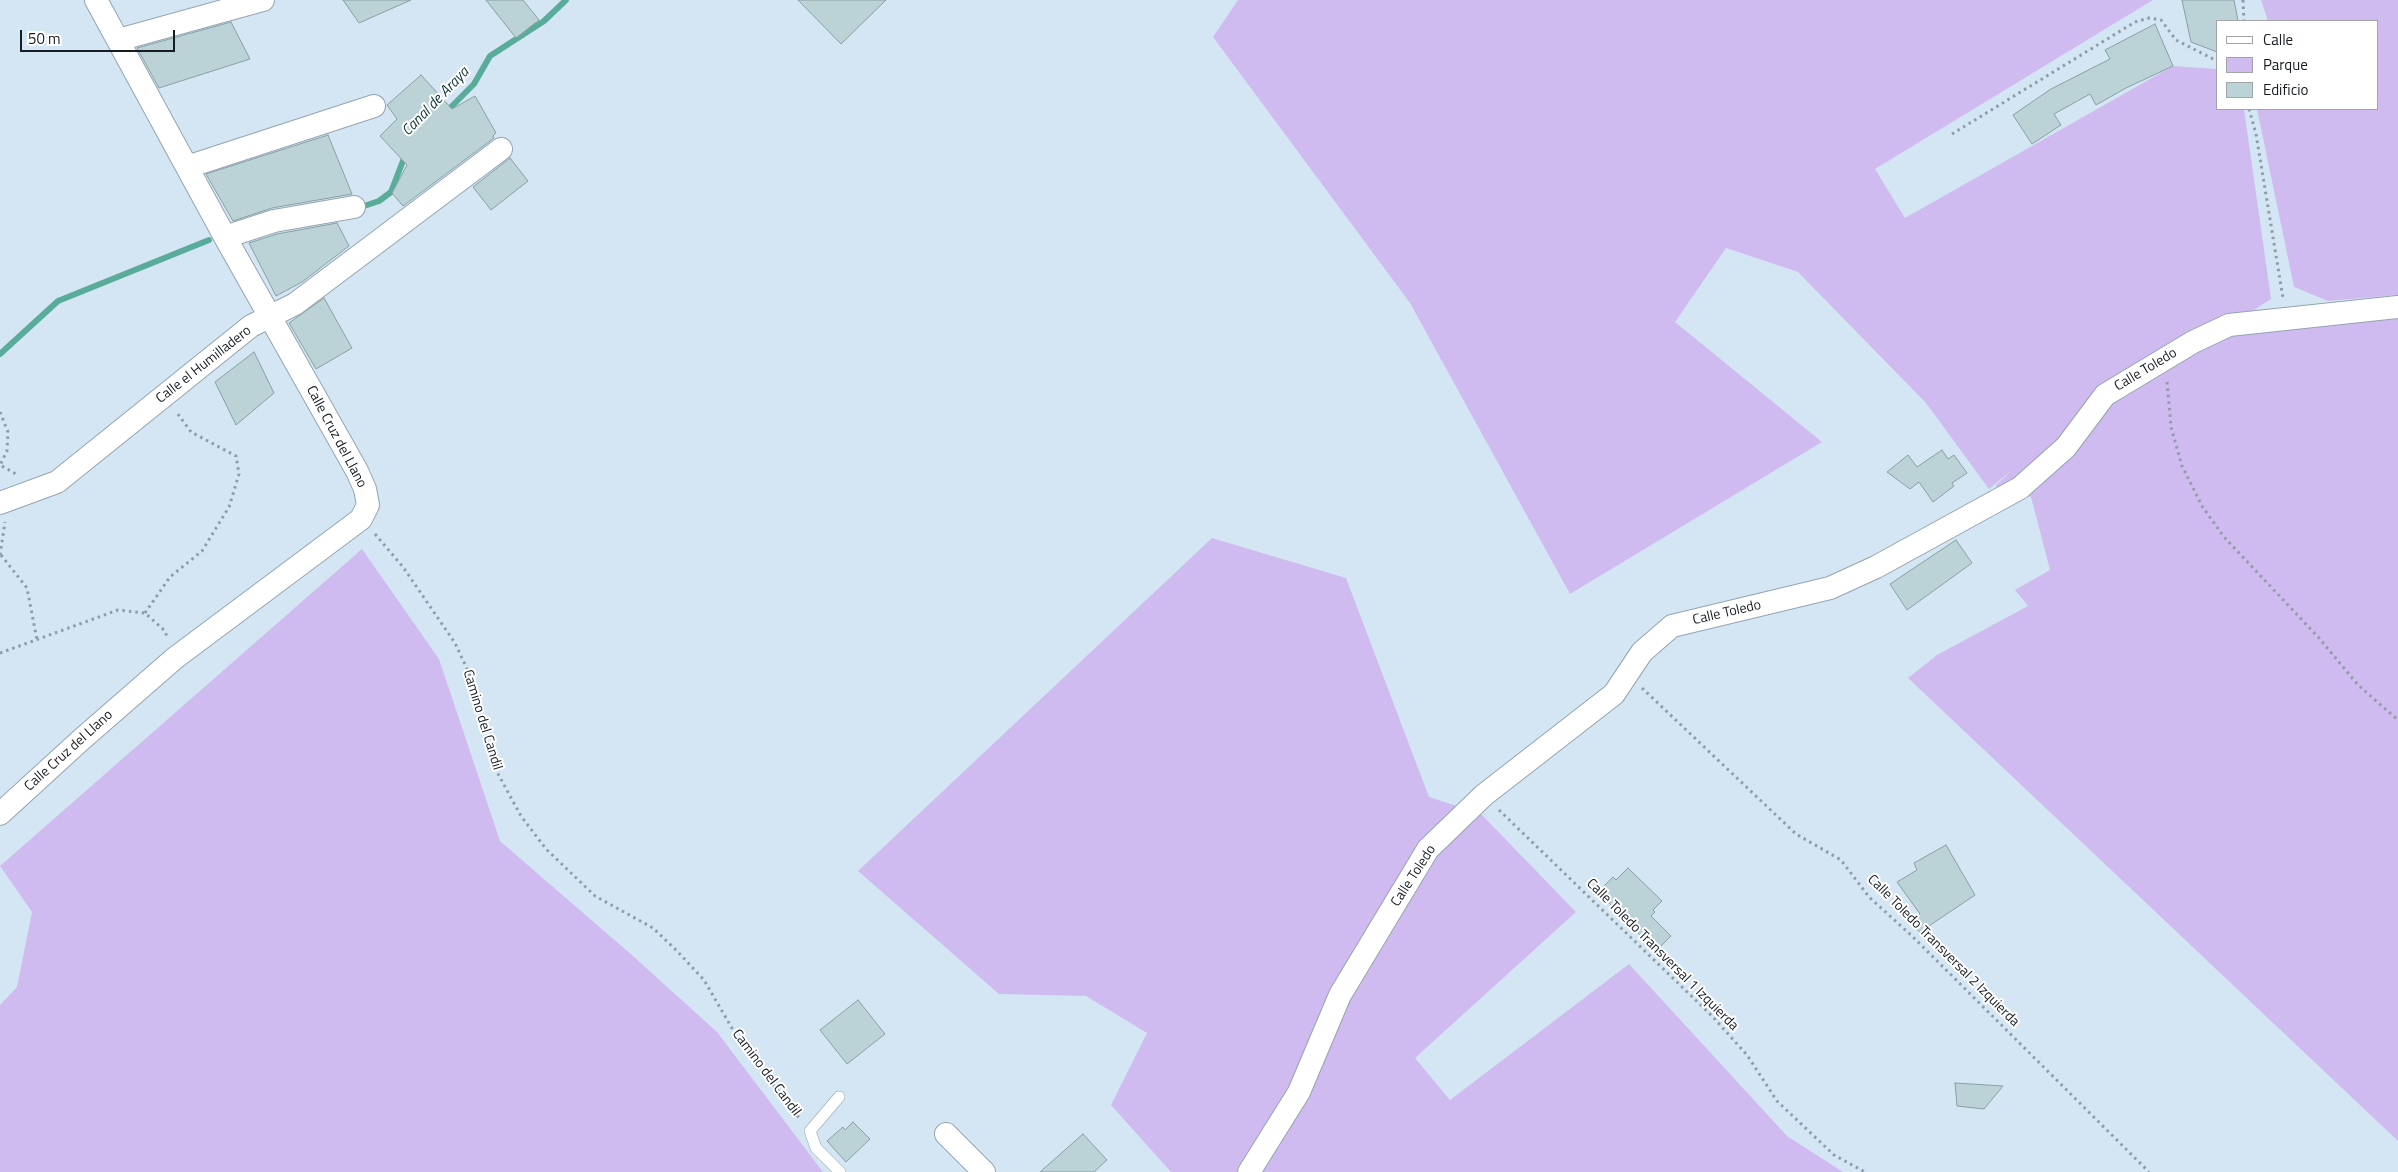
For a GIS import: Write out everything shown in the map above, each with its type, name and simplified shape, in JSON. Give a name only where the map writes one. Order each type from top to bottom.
[{"type":"street","name":"Calle Cruz del Llano","points":[[0,814],[175,658],[361,519],[368,505],[366,489],[96,0]]},
{"type":"street","points":[[118,40],[263,0]]},
{"type":"street","points":[[187,167],[374,106]]},
{"type":"street","name":"Calle el Humilladero","points":[[3,502],[57,482],[251,326],[294,304],[501,149]]},
{"type":"street","points":[[225,236],[274,221],[354,207]]},
{"type":"street","name":"Calle Toledo","points":[[1249,1172],[1299,1092],[1340,995],[1428,849],[1484,795],[1614,694],[1642,652],[1672,626],[1830,588],[1876,567],[2020,488],[2066,447],[2105,395],[2193,342],[2229,325],[2398,308]]},
{"type":"street","points":[[946,1134],[984,1172]]},
{"type":"lane","name":"Camino del Candil","points":[[838,1097],[810,1131],[816,1148],[840,1172]]},
{"type":"path","points":[[2243,0],[2244,20]]},
{"type":"path","points":[[1952,134],[2135,22],[2149,18],[2161,20],[2176,40],[2216,60]]},
{"type":"path","points":[[2249,110],[2256,134],[2287,319]]},
{"type":"path","points":[[2165,359],[2171,427],[2182,466],[2202,506],[2224,537],[2319,638],[2358,685],[2398,720]]},
{"type":"path","points":[[145,613],[170,576],[202,550],[229,506],[239,474],[236,456],[191,432],[177,417],[173,389]]},
{"type":"path","points":[[0,412],[8,432],[7,452],[0,465]]},
{"type":"path","points":[[3,502],[4,534],[0,555],[27,588],[37,640]]},
{"type":"path","name":"Camino del Candil","points":[[361,519],[403,567],[454,643],[468,673],[497,772],[521,816],[546,849],[595,896],[653,928],[704,980],[740,1042],[810,1131]]},
{"type":"path","points":[[0,653],[118,610],[145,613],[165,631],[175,658]]},
{"type":"path","name":"Calle Toledo Transversal 2 Izquierda","points":[[1628,673],[1796,834],[1841,860],[1869,897],[1912,936],[2149,1172]]},
{"type":"path","name":"Calle Toledo Transversal 1 Izquierda","points":[[1484,795],[1653,962],[1712,1016],[1746,1055],[1777,1101],[1834,1155],[1865,1172]]},
{"type":"green space","points":[[1238,0],[2153,0],[1875,169],[1905,218],[2173,66],[2216,69],[2216,110],[2244,110],[2271,299],[2231,325],[2398,307],[2398,1141],[1908,678],[1937,655],[2028,606],[2015,590],[2050,570],[2031,497],[1995,486],[2013,469],[1989,489],[1926,403],[1798,272],[1726,248],[1675,322],[1822,442],[1570,594],[1410,303],[1213,37]]},
{"type":"green space","points":[[2261,0],[2398,0],[2398,295],[2328,301],[2294,287],[2257,110],[2378,110],[2378,20],[2268,20]]},
{"type":"green space","points":[[1212,538],[1346,578],[1429,797],[1481,814],[1576,912],[1415,1058],[1450,1100],[1629,964],[1787,1136],[1843,1172],[1171,1172],[1111,1105],[1147,1033],[1086,996],[999,994],[858,871]]},
{"type":"green space","points":[[362,549],[439,659],[500,841],[633,956],[717,1032],[823,1172],[0,1172],[0,1005],[17,987],[32,912],[0,866]]},
{"type":"building","points":[[343,0],[411,0],[359,23]]},
{"type":"building","points":[[486,0],[523,0],[539,20],[516,38]]},
{"type":"building","points":[[798,0],[886,0],[841,44]]},
{"type":"building","points":[[2182,0],[2234,0],[2238,20],[2216,20],[2216,52],[2191,42]]},
{"type":"building","points":[[231,22],[250,59],[159,88],[137,48]]},
{"type":"building","points":[[2155,24],[2173,66],[2126,88],[2096,105],[2090,94],[2054,114],[2061,125],[2032,144],[2013,115],[2051,89],[2110,59],[2105,50]]},
{"type":"building","points":[[421,75],[452,109],[475,96],[496,133],[493,136],[494,138],[403,206],[392,193],[407,165],[380,136],[397,119],[387,105]]},
{"type":"building","points":[[328,135],[352,194],[272,208],[233,221],[206,174]]},
{"type":"building","points":[[510,158],[528,181],[491,210],[473,187]]},
{"type":"building","points":[[337,223],[349,246],[302,282],[276,296],[249,243],[277,234]]},
{"type":"building","points":[[324,298],[352,348],[316,369],[289,323]]},
{"type":"building","points":[[254,352],[274,393],[236,425],[215,382]]},
{"type":"building","points":[[1942,450],[1948,459],[1954,455],[1967,473],[1952,483],[1954,486],[1933,502],[1919,482],[1910,489],[1887,472],[1908,455],[1917,467]]},
{"type":"building","points":[[1956,540],[1972,563],[1907,610],[1890,584]]},
{"type":"building","points":[[1946,845],[1975,895],[1920,932],[1907,921],[1920,914],[1897,882],[1917,870],[1914,863]]},
{"type":"building","points":[[1628,868],[1662,901],[1653,910],[1655,912],[1651,916],[1671,936],[1656,951],[1598,892],[1613,877],[1616,880]]},
{"type":"building","points":[[858,1000],[885,1034],[847,1064],[820,1030]]},
{"type":"building","points":[[1955,1083],[2003,1086],[1984,1109],[1957,1106]]},
{"type":"building","points":[[853,1122],[870,1139],[846,1162],[827,1141],[843,1127],[845,1130]]},
{"type":"building","points":[[1083,1134],[1107,1160],[1094,1172],[1040,1172]]},
{"type":"waterway","name":"Canal de Araya","points":[[446,112],[474,84],[490,56],[544,21],[566,0]]},
{"type":"waterway","name":"Canal de Araya","points":[[358,208],[379,201],[391,192],[406,153]]},
{"type":"waterway","name":"Canal de Araya","points":[[0,354],[58,301],[209,240]]}]
